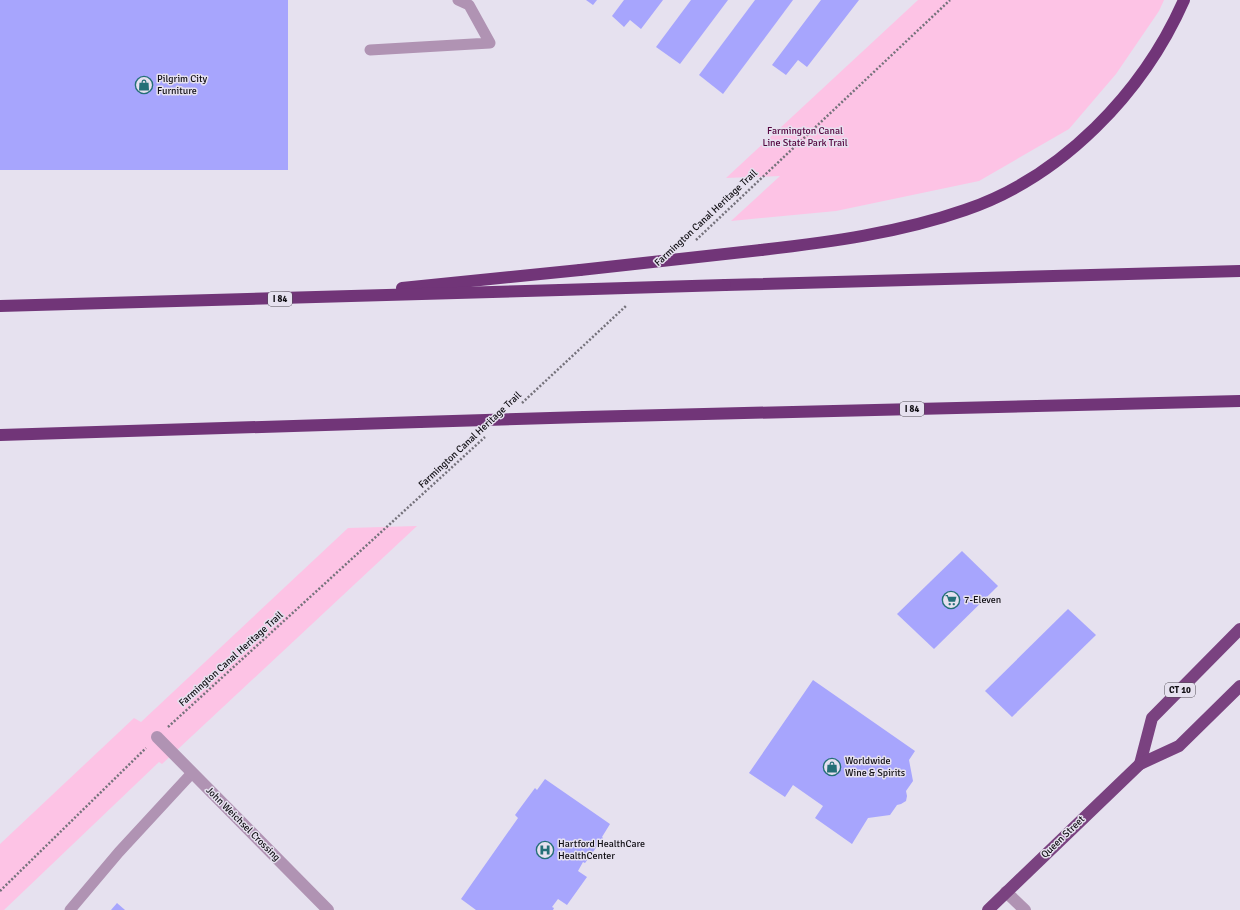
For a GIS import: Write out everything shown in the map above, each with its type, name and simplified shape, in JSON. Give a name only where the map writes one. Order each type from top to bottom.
[{"type":"highway","points":[[294,298],[580,270],[761,250],[875,235],[923,224],[966,210],[1003,195],[1037,174],[1068,152],[1115,109],[1153,58],[1170,29],[1184,0]]},
{"type":"highway","name":"I 84","points":[[0,306],[1240,271]]},
{"type":"highway","name":"I 84","points":[[0,435],[584,417],[1240,401]]},
{"type":"highway","name":"CT 10","points":[[1140,764],[1152,718],[1240,629]]},
{"type":"highway","name":"Queen Street","points":[[988,910],[1140,764],[1179,746],[1240,686]]},
{"type":"street","name":"John Weichsel Crossing","points":[[157,737],[328,910]]},
{"type":"street","points":[[1006,892],[1025,910]]},
{"type":"lane","points":[[370,50],[490,43],[469,5],[458,0]]},
{"type":"lane","points":[[70,910],[119,852],[192,773]]},
{"type":"path","name":"Farmington Canal Heritage Trail","points":[[695,241],[950,0]]},
{"type":"path","name":"Farmington Canal Heritage Trail","points":[[520,404],[631,301]]},
{"type":"path","name":"Farmington Canal Heritage Trail","points":[[0,891],[157,737],[486,437]]},
{"type":"green space","name":"Farmington Canal Line State Park Trail","points":[[918,0],[1164,0],[1159,11],[1116,74],[1069,129],[979,181],[836,211],[731,221],[780,176],[726,178]]},
{"type":"green space","points":[[417,526],[162,764],[159,762],[4,910],[0,910],[0,844],[134,718],[141,722],[348,528]]},
{"type":"building","name":"Pilgrim City Furniture","points":[[0,0],[288,0],[288,170],[0,170]]},
{"type":"building","points":[[586,0],[597,0],[593,5]]},
{"type":"building","points":[[624,0],[663,0],[641,29],[630,20],[624,27],[612,16]]},
{"type":"building","points":[[691,0],[728,0],[680,64],[656,47]]},
{"type":"building","points":[[755,0],[793,0],[723,94],[699,75]]},
{"type":"building","points":[[821,0],[859,0],[807,67],[798,60],[786,75],[772,65]]},
{"type":"building","points":[[962,551],[998,586],[934,649],[897,614]]},
{"type":"building","points":[[1068,609],[1096,635],[1012,717],[985,691]]},
{"type":"building","name":"Worldwide Wine & Spirits","points":[[813,680],[915,751],[909,760],[913,781],[906,791],[906,801],[897,805],[890,815],[868,818],[852,844],[815,818],[823,806],[793,785],[785,797],[749,773]]},
{"type":"building","name":"Hartford HealthCare HealthCenter","points":[[545,779],[610,824],[602,837],[603,838],[585,863],[583,862],[578,871],[587,877],[567,905],[558,899],[552,907],[554,908],[553,910],[476,910],[461,899],[518,818],[515,815],[535,788],[537,790]]},
{"type":"building","points":[[117,903],[125,910],[111,910]]},
{"type":"place","name":"Pilgrim City Furniture","points":[[144,85]]},
{"type":"place","name":"7-Eleven","points":[[951,600]]},
{"type":"place","name":"Worldwide Wine & Spirits","points":[[832,767]]},
{"type":"place","name":"Hartford HealthCare HealthCenter","points":[[545,850]]}]
